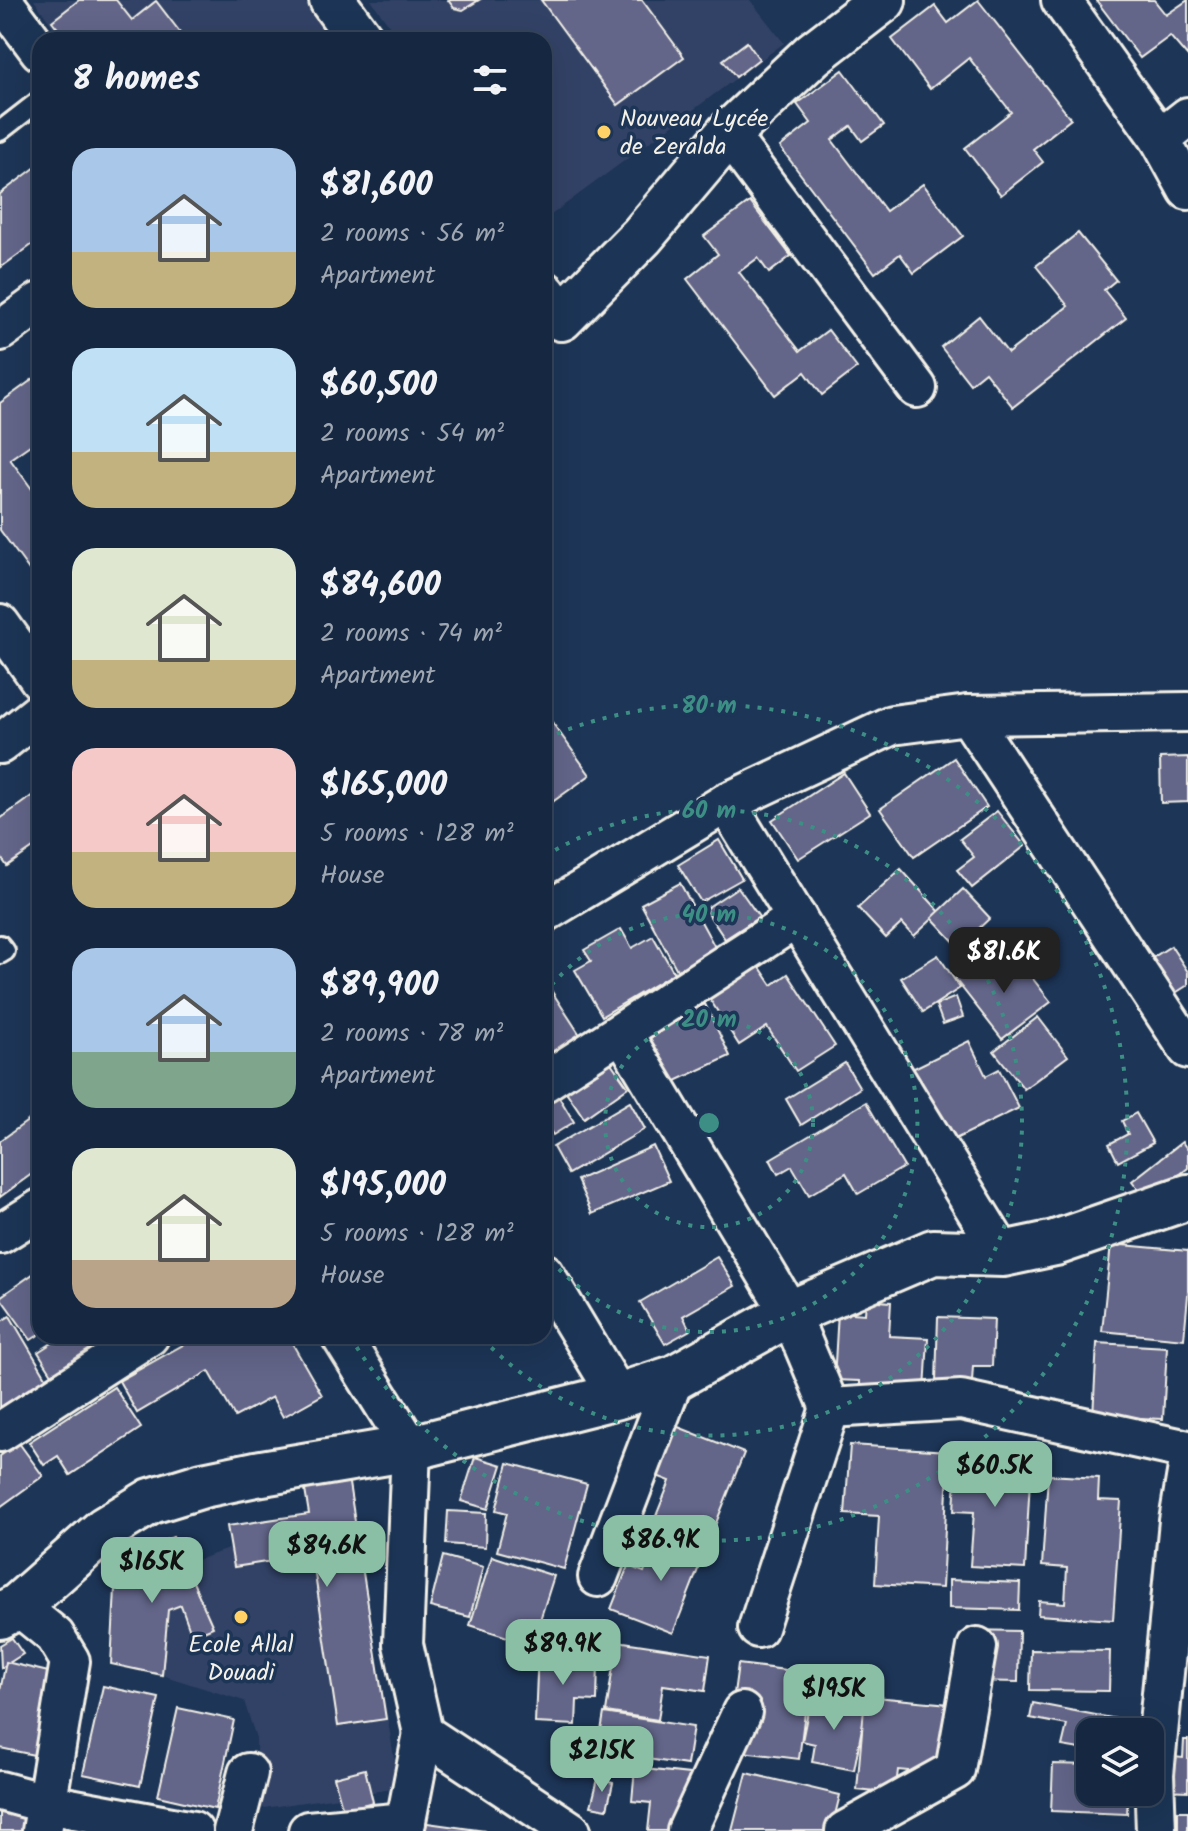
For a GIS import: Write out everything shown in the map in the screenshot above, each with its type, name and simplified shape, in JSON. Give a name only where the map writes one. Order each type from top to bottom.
[{"type":"street","points":[[2,0],[32,40]]},
{"type":"street","points":[[332,0],[355,32]]},
{"type":"street","points":[[552,313],[642,236],[728,134],[813,54],[883,0]]},
{"type":"street","points":[[1061,0],[1174,128],[1188,190]]},
{"type":"street","points":[[728,134],[917,388]]},
{"type":"street","points":[[0,331],[32,308]]},
{"type":"street","points":[[0,624],[32,669]]},
{"type":"street","points":[[552,908],[726,803],[892,725],[968,715],[1188,712]]},
{"type":"street","points":[[968,715],[1188,1049]]},
{"type":"street","points":[[0,744],[32,718]]},
{"type":"street","points":[[726,803],[1003,1254]]},
{"type":"street","points":[[552,1077],[797,918]]},
{"type":"street","points":[[622,1032],[790,1313],[830,1408],[758,1628]]},
{"type":"street","points":[[45,1818],[70,1661],[55,1636],[9,1611],[105,1529],[151,1501],[243,1476],[411,1448],[618,1396],[674,1378],[790,1313],[933,1252],[1003,1254],[1055,1243],[1188,1197]]},
{"type":"street","points":[[0,1234],[32,1214]]},
{"type":"street","points":[[552,1286],[618,1396]]},
{"type":"street","points":[[0,1432],[137,1344]]},
{"type":"street","points":[[308,1831],[405,1826],[423,1733],[403,1644],[411,1448],[346,1344]]},
{"type":"street","points":[[598,1577],[674,1378]]},
{"type":"street","points":[[830,1408],[961,1400],[1188,1450]]},
{"type":"street","points":[[1156,1831],[1154,1774],[1188,1467]]},
{"type":"street","points":[[845,1831],[955,1770],[977,1647]]},
{"type":"street","points":[[687,1831],[742,1712]]},
{"type":"street","points":[[423,1733],[571,1831]]},
{"type":"street","points":[[233,1831],[248,1773]]},
{"type":"street","points":[[0,1791],[45,1818],[193,1831]]},
{"type":"lane","points":[[0,131],[32,106]]},
{"type":"lane","points":[[0,945],[5,951],[0,954]]},
{"type":"shaded area","points":[[34,0],[303,0],[330,32],[56,32]]},
{"type":"shaded area","name":"Nouveau Lycée de Zeralda","points":[[371,0],[750,0],[784,43],[552,214],[552,32],[394,32]]},
{"type":"shaded area","name":"Ecole Allal Douadi","points":[[348,1477],[399,1788],[257,1809],[256,1738],[244,1701],[162,1675],[111,1664],[116,1570],[126,1555],[173,1537],[186,1564],[231,1548],[227,1526],[309,1514],[304,1484]]},
{"type":"building","points":[[79,0],[116,0],[132,20],[156,1],[180,32],[61,32],[52,21]]},
{"type":"building","points":[[448,0],[479,0],[463,10],[454,8]]},
{"type":"building","points":[[541,0],[642,0],[684,57],[618,105]]},
{"type":"building","points":[[978,0],[1071,119],[1033,149],[1043,162],[1001,195],[965,148],[1011,112],[969,58],[930,89],[892,39],[935,6],[948,23]]},
{"type":"building","points":[[1096,0],[1154,0],[1166,15],[1188,0],[1188,57],[1170,36],[1140,58]]},
{"type":"building","points":[[747,42],[759,59],[736,77],[723,60]]},
{"type":"building","points":[[843,70],[884,125],[862,141],[851,126],[832,140],[886,211],[923,184],[963,236],[914,273],[900,254],[875,273],[780,147],[811,123],[797,104]]},
{"type":"building","points":[[32,170],[32,245],[0,268],[0,194]]},
{"type":"building","points":[[750,202],[791,256],[769,273],[758,258],[739,272],[800,351],[828,330],[857,368],[822,395],[805,372],[775,395],[687,279],[718,254],[704,236]]},
{"type":"building","points":[[1078,233],[1116,280],[1104,290],[1126,318],[1013,407],[985,372],[970,384],[941,347],[979,316],[1008,353],[1068,306],[1036,266]]},
{"type":"building","points":[[32,380],[32,444],[10,459],[32,489],[32,574],[0,530],[0,403]]},
{"type":"building","points":[[552,722],[590,775],[552,802]]},
{"type":"building","points":[[1188,757],[1188,802],[1161,803],[1160,758]]},
{"type":"building","points":[[954,758],[987,807],[914,857],[880,809]]},
{"type":"building","points":[[844,773],[870,813],[798,859],[772,820]]},
{"type":"building","points":[[32,796],[32,849],[7,866],[0,856],[0,819]]},
{"type":"building","points":[[997,811],[1025,846],[972,888],[957,870],[974,857],[960,839]]},
{"type":"building","points":[[719,840],[742,879],[701,902],[678,865]]},
{"type":"building","points":[[901,869],[940,912],[914,936],[902,923],[886,938],[858,908]]},
{"type":"building","points":[[680,883],[722,960],[683,981],[641,904]]},
{"type":"building","points":[[738,887],[759,917],[725,939],[705,909]]},
{"type":"building","points":[[963,889],[990,918],[959,947],[932,918]]},
{"type":"building","points":[[621,929],[632,948],[653,936],[674,973],[602,1016],[575,970],[591,961],[584,950]]},
{"type":"building","points":[[1171,946],[1188,972],[1188,985],[1158,1004],[1135,969]]},
{"type":"building","points":[[938,955],[960,988],[923,1012],[901,978]]},
{"type":"building","points":[[1015,956],[1051,1002],[1002,1039],[955,979],[975,963],[987,978]]},
{"type":"building","points":[[759,966],[772,985],[788,974],[835,1046],[796,1071],[767,1027],[739,1045],[709,998]]},
{"type":"building","points":[[552,992],[582,1038],[552,1057]]},
{"type":"building","points":[[956,997],[963,1017],[943,1024],[936,1005]]},
{"type":"building","points":[[705,1004],[730,1056],[665,1086],[640,1034]]},
{"type":"building","points":[[1038,1017],[1068,1056],[1024,1089],[994,1051]]},
{"type":"building","points":[[969,1041],[986,1076],[999,1069],[1019,1108],[943,1145],[906,1072]]},
{"type":"building","points":[[609,1060],[628,1087],[584,1118],[565,1090]]},
{"type":"building","points":[[845,1063],[860,1088],[801,1125],[786,1099]]},
{"type":"building","points":[[556,1092],[574,1122],[553,1135],[552,1133],[552,1095]]},
{"type":"building","points":[[630,1102],[645,1129],[568,1174],[553,1147]]},
{"type":"building","points":[[866,1102],[904,1167],[858,1194],[846,1173],[809,1195],[792,1166],[778,1174],[770,1159]]},
{"type":"building","points":[[1136,1113],[1153,1143],[1118,1162],[1109,1144],[1128,1134],[1122,1121]]},
{"type":"building","points":[[32,1118],[32,1174],[0,1197],[0,1141]]},
{"type":"building","points":[[1182,1142],[1188,1150],[1188,1168],[1147,1200],[1132,1181]]},
{"type":"building","points":[[653,1146],[669,1181],[592,1214],[577,1180]]},
{"type":"building","points":[[1111,1244],[1188,1251],[1184,1339],[1102,1331]]},
{"type":"building","points":[[717,1257],[735,1286],[683,1316],[690,1330],[665,1344],[640,1302]]},
{"type":"building","points":[[32,1275],[32,1339],[31,1340],[0,1297]]},
{"type":"building","points":[[866,1300],[891,1302],[889,1336],[928,1338],[925,1391],[860,1387],[860,1381],[834,1380],[838,1312],[865,1314]]},
{"type":"building","points":[[10,1316],[56,1394],[0,1426],[0,1322]]},
{"type":"building","points":[[938,1317],[994,1319],[992,1366],[973,1366],[972,1382],[936,1381]]},
{"type":"building","points":[[1097,1343],[1167,1347],[1163,1419],[1093,1416]]},
{"type":"building","points":[[50,1344],[110,1344],[54,1377],[38,1352]]},
{"type":"building","points":[[185,1344],[293,1344],[322,1395],[283,1417],[272,1397],[235,1417],[209,1371],[137,1413],[119,1381]]},
{"type":"building","points":[[114,1387],[141,1428],[70,1475],[58,1456],[44,1465],[29,1442]]},
{"type":"building","points":[[663,1421],[744,1453],[710,1538],[656,1516],[670,1481],[644,1471]]},
{"type":"building","points":[[19,1443],[43,1476],[0,1507],[0,1456]]},
{"type":"building","points":[[850,1445],[949,1451],[942,1588],[875,1584],[879,1516],[845,1514]]},
{"type":"building","points":[[475,1457],[502,1465],[488,1509],[461,1501]]},
{"type":"building","points":[[957,1457],[1031,1462],[1025,1569],[970,1566],[974,1512],[954,1511]]},
{"type":"building","points":[[508,1463],[587,1484],[564,1569],[497,1551],[507,1513],[496,1510]]},
{"type":"building","points":[[1048,1475],[1099,1478],[1098,1500],[1121,1501],[1113,1620],[1038,1615],[1039,1601],[1065,1603],[1067,1568],[1042,1566]]},
{"type":"building","points":[[348,1477],[386,1719],[338,1726],[312,1555],[234,1567],[227,1526],[309,1514],[304,1484]]},
{"type":"building","points":[[448,1511],[486,1513],[485,1547],[446,1544]]},
{"type":"building","points":[[660,1531],[706,1549],[673,1633],[611,1609],[628,1566],[644,1572]]},
{"type":"building","points":[[173,1537],[213,1627],[192,1636],[181,1605],[168,1610],[162,1675],[111,1664],[116,1570],[126,1555]]},
{"type":"building","points":[[443,1556],[483,1567],[470,1617],[430,1607]]},
{"type":"building","points":[[492,1556],[554,1576],[532,1645],[470,1625]]},
{"type":"building","points":[[949,1580],[1020,1583],[1019,1610],[949,1608]]},
{"type":"building","points":[[970,1630],[1019,1631],[1018,1682],[969,1681]]},
{"type":"building","points":[[12,1638],[23,1654],[1,1668],[0,1645]]},
{"type":"building","points":[[617,1641],[710,1655],[705,1691],[663,1685],[658,1720],[606,1712]]},
{"type":"building","points":[[538,1649],[568,1651],[567,1662],[598,1663],[597,1701],[577,1700],[576,1725],[535,1723]]},
{"type":"building","points":[[1031,1650],[1110,1651],[1109,1691],[1030,1690]]},
{"type":"building","points":[[6,1662],[57,1674],[39,1756],[0,1748],[0,1691]]},
{"type":"building","points":[[738,1664],[810,1673],[799,1759],[742,1752],[729,1730]]},
{"type":"building","points":[[103,1686],[159,1698],[140,1786],[83,1774]]},
{"type":"building","points":[[811,1696],[866,1707],[854,1770],[812,1762],[815,1744],[802,1741]]},
{"type":"building","points":[[865,1696],[949,1704],[942,1774],[898,1770],[895,1794],[857,1790]]},
{"type":"building","points":[[1033,1703],[1112,1718],[1076,1718],[1076,1748],[1062,1746],[1067,1725],[1030,1718]]},
{"type":"building","points":[[178,1708],[234,1720],[215,1809],[158,1796]]},
{"type":"building","points":[[604,1713],[693,1727],[687,1765],[647,1759],[649,1745],[600,1737]]},
{"type":"building","points":[[1184,1740],[1188,1740],[1188,1791],[1164,1790],[1164,1756],[1183,1758]]},
{"type":"building","points":[[1053,1764],[1076,1765],[1076,1806],[1127,1806],[1127,1814],[1051,1811]]},
{"type":"building","points":[[635,1768],[689,1774],[683,1831],[648,1831],[651,1803],[632,1801]]},
{"type":"building","points":[[365,1769],[373,1802],[343,1810],[334,1777]]},
{"type":"building","points":[[747,1773],[840,1795],[831,1831],[732,1831]]},
{"type":"building","points":[[598,1779],[613,1783],[607,1809],[591,1806]]},
{"type":"building","points":[[0,1804],[30,1810],[26,1831],[0,1831]]},
{"type":"building","points":[[1178,1811],[1188,1811],[1188,1831],[1178,1831]]},
{"type":"building","points":[[413,1821],[485,1831],[412,1831]]},
{"type":"place","name":"Nouveau Lycée de Zeralda","points":[[604,132]]},
{"type":"place","name":"Ecole Allal Douadi","points":[[241,1617]]}]
